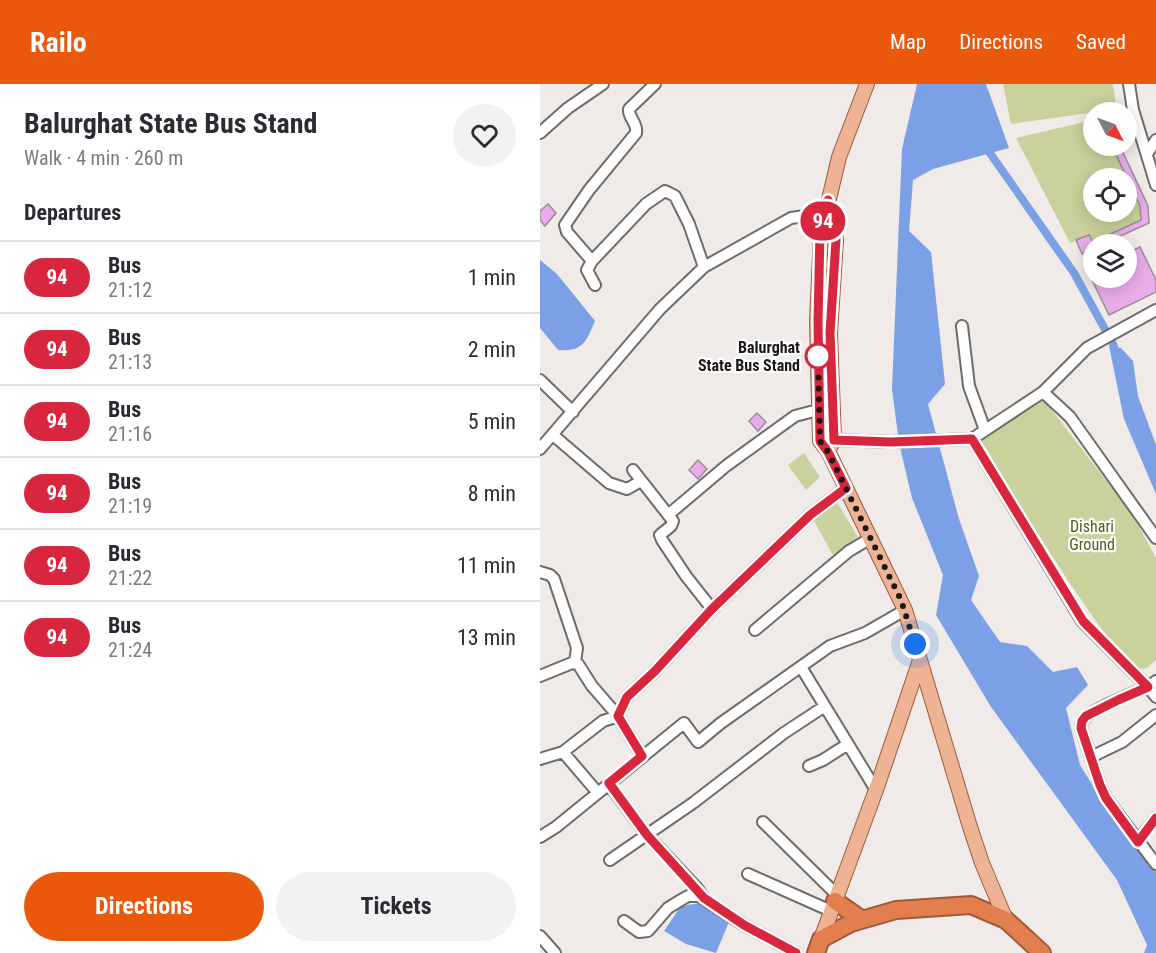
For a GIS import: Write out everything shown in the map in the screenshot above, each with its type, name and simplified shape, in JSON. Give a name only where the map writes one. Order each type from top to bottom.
[{"type":"highway","points":[[834,902],[861,920]]},
{"type":"highway","points":[[818,946],[840,928],[896,910],[970,905],[1006,920],[1042,953]]},
{"type":"main road","points":[[831,446],[820,441],[818,410],[820,233],[838,157],[867,84]]},
{"type":"main road","points":[[827,206],[836,240],[830,333],[831,446],[846,488],[905,610],[970,827],[982,863],[1006,920]]},
{"type":"main road","points":[[818,946],[876,790],[920,660]]},
{"type":"street","points":[[540,133],[568,108],[603,84]]},
{"type":"street","points":[[592,261],[567,232],[565,225],[589,190],[636,133],[636,128],[628,113],[629,109],[655,84]]},
{"type":"street","points":[[1128,84],[1133,110],[1156,185]]},
{"type":"street","points":[[1147,154],[1156,140]]},
{"type":"street","points":[[595,285],[587,270],[592,261],[646,204],[661,192],[669,191],[675,196],[704,267]]},
{"type":"street","points":[[540,449],[660,309],[704,267],[791,218],[827,206]]},
{"type":"street","points":[[831,446],[972,439],[1043,392],[1086,348],[1156,310]]},
{"type":"street","points":[[962,326],[969,386],[985,430]]},
{"type":"street","points":[[540,380],[573,412]]},
{"type":"street","points":[[1043,392],[1070,417],[1156,538]]},
{"type":"street","points":[[668,515],[726,466],[795,416],[818,410]]},
{"type":"street","points":[[553,435],[609,483],[627,489],[641,480]]},
{"type":"street","points":[[972,439],[1083,621],[1152,684],[1156,697]]},
{"type":"street","points":[[633,470],[673,524],[660,537],[712,609]]},
{"type":"street","points":[[540,759],[563,752],[603,721],[618,716],[627,697],[655,671],[712,609],[810,515],[846,488]]},
{"type":"street","points":[[755,630],[849,551],[871,538]]},
{"type":"street","points":[[540,572],[554,579],[577,648],[575,662],[618,716],[642,756]]},
{"type":"street","points":[[540,837],[556,827],[684,723],[698,742],[721,723],[830,646],[865,633],[905,610]]},
{"type":"street","points":[[540,676],[575,662]]},
{"type":"street","points":[[801,667],[876,790]]},
{"type":"street","points":[[1152,684],[1086,716],[1081,728],[1106,798],[1156,864]]},
{"type":"street","points":[[610,860],[693,803],[784,733],[825,706]]},
{"type":"street","points":[[1091,757],[1127,738],[1156,715]]},
{"type":"street","points":[[809,766],[848,744]]},
{"type":"street","points":[[563,752],[598,793]]},
{"type":"street","points":[[609,783],[647,835],[704,898],[744,925],[796,953]]},
{"type":"street","points":[[1138,842],[1156,818]]},
{"type":"street","points":[[763,822],[834,902]]},
{"type":"street","points":[[748,874],[834,902]]},
{"type":"street","points":[[624,921],[639,932],[648,932],[668,908],[681,900],[694,895],[704,898]]},
{"type":"street","points":[[540,936],[555,953]]},
{"type":"green space","points":[[1003,84],[1113,84],[1116,102],[1083,102],[1083,114],[1011,124]]},
{"type":"green space","points":[[1083,122],[1083,156],[1117,156],[1122,168],[1083,168],[1083,222],[1137,222],[1110,234],[1083,234],[1083,238],[1070,243],[1016,138]]},
{"type":"green space","points":[[1137,200],[1140,206],[1141,220],[1137,222]]},
{"type":"green space","name":"Dishari Ground","points":[[1040,395],[1132,514],[1156,558],[1156,660],[1147,668],[1130,670],[1071,585],[979,444],[984,433]]},
{"type":"green space","points":[[804,453],[820,477],[806,490],[788,465]]},
{"type":"green space","points":[[837,502],[858,537],[833,555],[813,519]]},
{"type":"water","points":[[917,84],[986,84],[1009,148],[933,169],[913,180],[909,231],[931,252],[945,384],[928,404],[959,519],[979,576],[971,600],[1000,642],[1027,646],[1053,672],[1077,667],[1088,685],[1066,708],[1080,765],[1120,829],[1156,872],[1156,953],[1144,953],[1147,945],[1117,880],[991,707],[936,615],[943,575],[912,498],[899,443],[892,389],[902,149]]},
{"type":"water","points":[[540,260],[557,274],[595,321],[586,340],[578,347],[558,350],[540,328]]},
{"type":"water","points":[[1109,346],[1121,348],[1133,361],[1138,396],[1156,445],[1156,494],[1124,419]]},
{"type":"water","points":[[701,903],[729,922],[716,953],[686,944],[664,931],[681,906]]},
{"type":"building","points":[[1117,156],[1125,156],[1130,168],[1122,168]]},
{"type":"building","points":[[1137,182],[1148,206],[1149,223],[1125,234],[1110,234],[1141,220],[1137,200]]},
{"type":"building","points":[[548,204],[556,213],[545,226],[540,220],[540,211]]},
{"type":"building","points":[[1083,237],[1082,254],[1076,240]]},
{"type":"building","points":[[1140,247],[1156,280],[1156,292],[1109,315],[1096,288],[1137,288],[1137,248]]},
{"type":"building","points":[[757,413],[766,422],[758,431],[749,421]]},
{"type":"building","points":[[698,460],[707,469],[698,479],[689,470]]},
{"type":"waterway","points":[[985,146],[1074,273],[1113,344],[1117,356]]},
{"type":"bus line","name":"94","points":[[796,953],[768,940],[704,898],[647,835],[609,783],[642,756],[618,716],[627,697],[655,671],[712,609],[810,515],[846,488],[820,441],[818,410],[820,233],[828,200],[836,240],[830,333],[834,440],[891,442],[972,439],[1083,621],[1148,687],[1086,716],[1081,728],[1106,798],[1138,842],[1156,818]]},
{"type":"place","name":"Balurghat State Bus Stand","points":[[818,356]]},
{"type":"route","points":[[818,356],[820,441],[828,452],[901,600],[915,644]]}]
